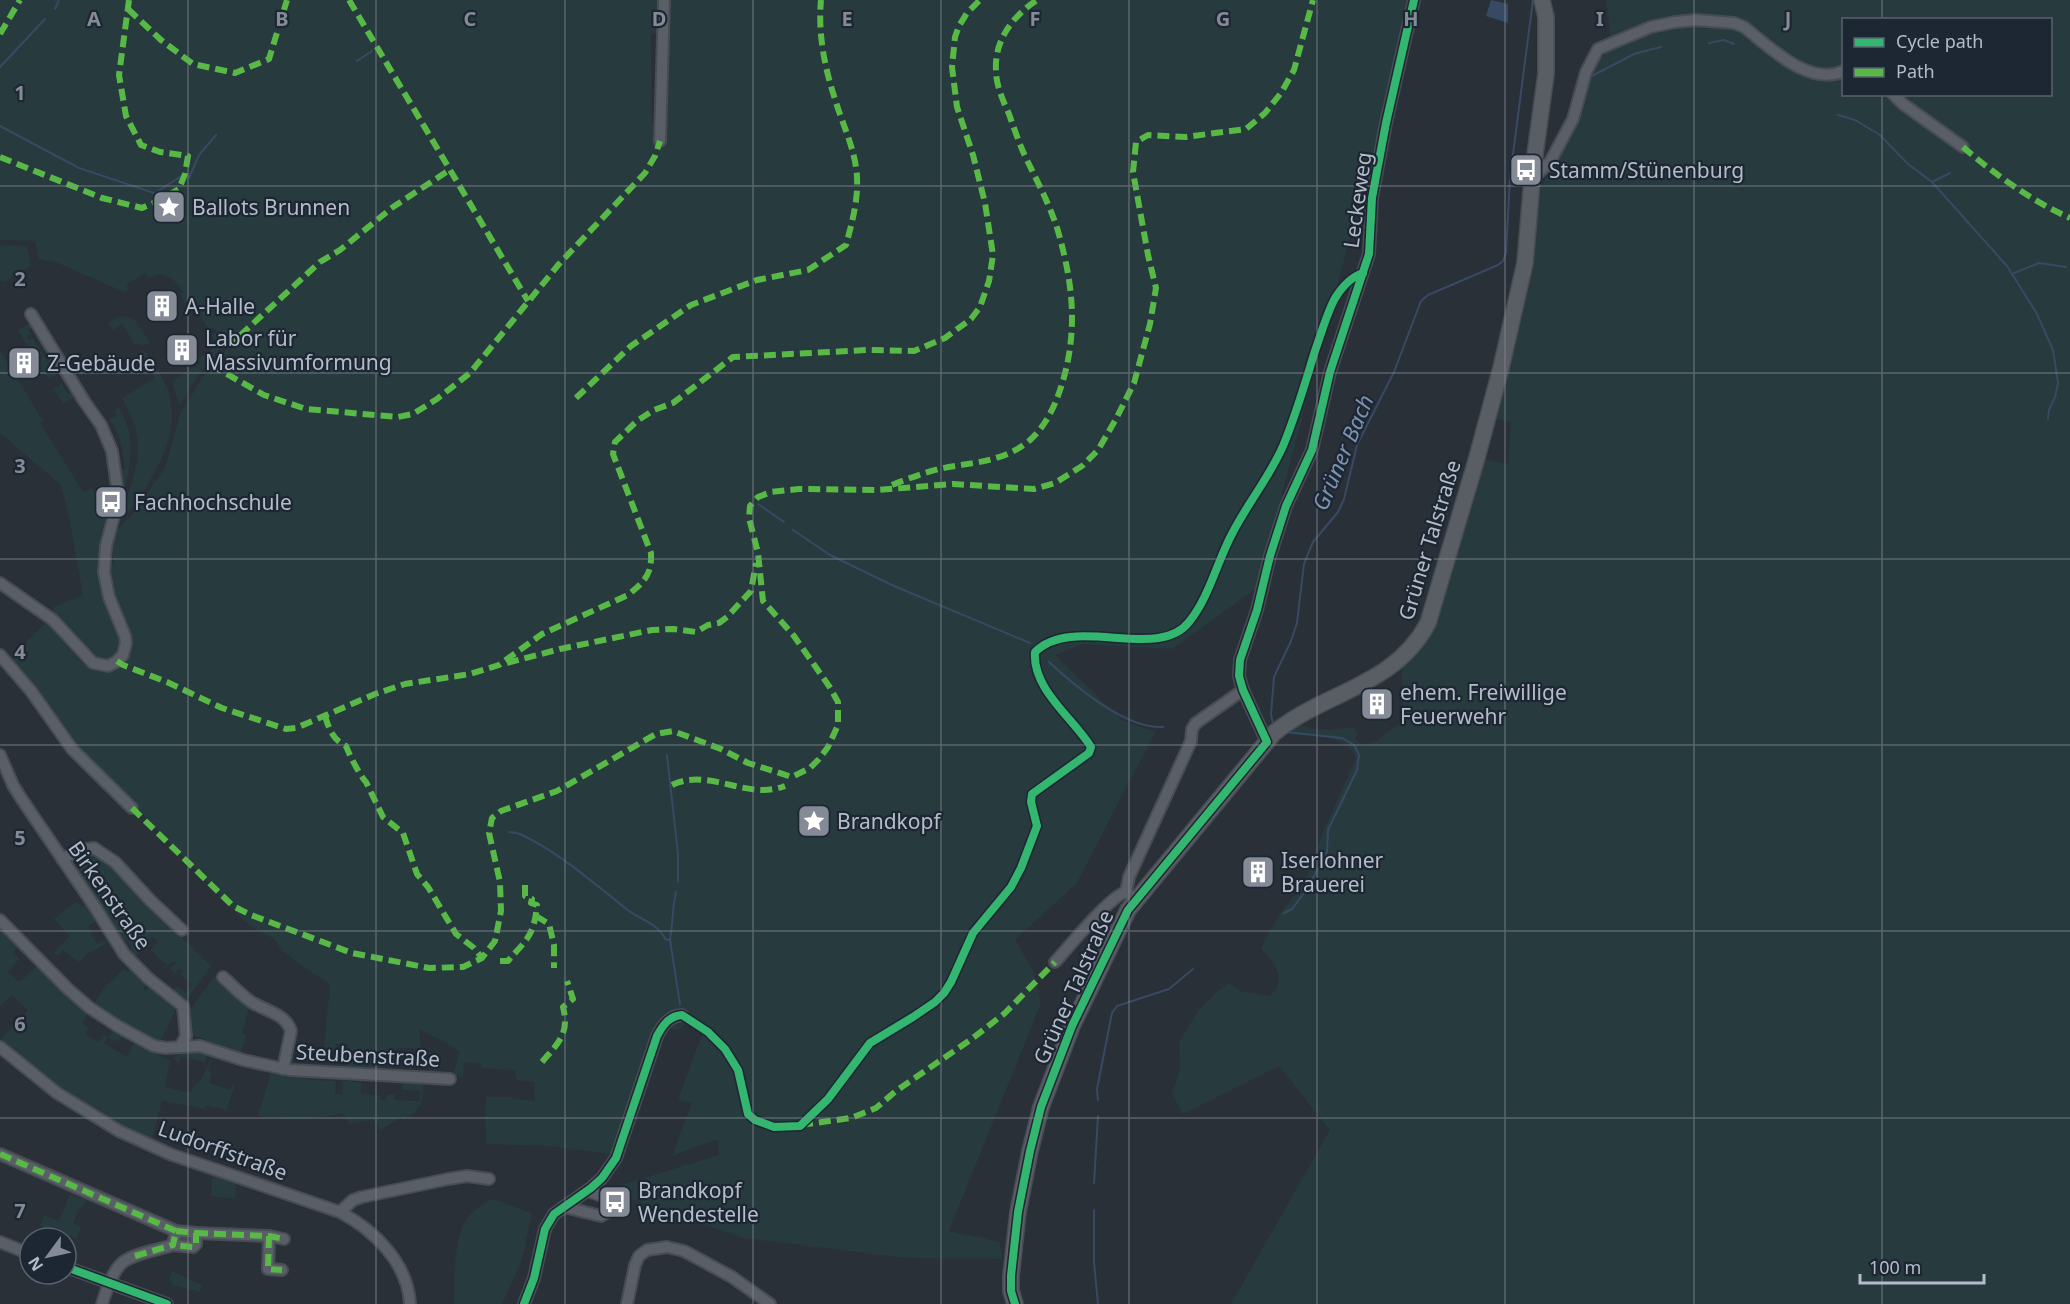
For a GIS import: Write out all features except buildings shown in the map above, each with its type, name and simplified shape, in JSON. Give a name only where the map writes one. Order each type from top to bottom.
[{"type":"main road","name":"Grüner Talstraße","points":[[1015,1304],[1011,1291],[1011,1276],[1017,1217],[1041,1107],[1072,1026],[1123,920],[1131,896],[1275,733],[1392,666],[1418,641],[1428,623],[1501,368],[1525,262],[1546,74],[1546,17],[1542,0]]},
{"type":"street","points":[[660,141],[663,0]]},
{"type":"street","name":"Leckeweg","points":[[1275,733],[1243,690],[1239,676],[1240,660],[1257,610],[1270,556],[1286,506],[1312,450],[1330,372],[1369,254],[1372,198],[1386,123],[1414,0]]},
{"type":"street","points":[[1533,179],[1550,162],[1573,118],[1586,72],[1598,49],[1651,27],[1696,20],[1734,24],[1744,27],[1808,73],[1825,75],[1842,72]]},
{"type":"street","points":[[1895,96],[1963,147]]},
{"type":"street","points":[[0,583],[52,620],[93,663],[108,666],[123,655],[125,636],[110,597],[104,572],[106,546],[117,504],[112,452],[101,425],[31,314]]},
{"type":"street","points":[[0,655],[31,691],[72,749],[132,808]]},
{"type":"street","points":[[1055,962],[1105,907],[1121,893],[1131,896],[1129,877],[1191,741],[1192,729],[1196,723],[1243,690]]},
{"type":"street","name":"Birkenstraße","points":[[0,755],[13,785],[124,954],[148,978],[183,1006],[186,1036],[180,1047]]},
{"type":"street","points":[[62,859],[80,850],[94,848],[115,862],[182,930]]},
{"type":"street","name":"Steubenstraße","points":[[0,920],[90,1008],[154,1046],[166,1048],[200,1046],[283,1070],[450,1079]]},
{"type":"street","name":"Steubenstraße","points":[[223,977],[252,1002],[280,1017],[289,1025],[291,1031],[283,1070]]},
{"type":"street","points":[[524,1304],[534,1278],[545,1229],[554,1214],[588,1191],[602,1178],[616,1158],[657,1036],[667,1021],[682,1015]]},
{"type":"street","name":"Ludorffstraße","points":[[0,1047],[57,1093],[105,1124],[127,1135],[170,1154],[340,1212],[365,1228],[386,1248],[404,1279],[410,1304]]},
{"type":"street","points":[[0,1154],[176,1232],[269,1236],[284,1239]]},
{"type":"street","points":[[340,1212],[353,1200],[363,1197],[467,1176],[489,1179]]},
{"type":"street","points":[[564,1207],[601,1216],[608,1212],[611,1208],[607,1198],[588,1191]]},
{"type":"street","points":[[173,1245],[176,1232]]},
{"type":"street","points":[[102,1304],[109,1284],[120,1264],[127,1259],[173,1245],[193,1247],[196,1244],[196,1233]]},
{"type":"street","points":[[269,1236],[268,1269],[282,1270]]},
{"type":"street","points":[[0,1242],[18,1249]]},
{"type":"street","points":[[627,1304],[634,1265],[639,1256],[647,1251],[667,1247],[684,1251],[732,1277],[771,1304]]},
{"type":"street","points":[[78,1272],[167,1304]]},
{"type":"green space","points":[[0,0],[1411,0],[1257,588],[1172,649],[1082,644],[1055,655],[1122,720],[1155,732],[1077,883],[1015,940],[1034,972],[1041,1003],[949,1231],[1000,1242],[1002,1259],[906,1258],[743,1238],[605,1190],[719,1155],[718,1139],[672,1156],[692,1103],[678,1100],[703,1032],[690,1021],[678,1030],[658,1027],[613,1154],[546,1146],[486,1144],[486,1097],[512,1097],[534,1101],[535,1082],[517,1080],[515,1070],[481,1068],[481,1063],[464,1062],[463,1077],[453,1076],[459,1052],[419,1029],[421,1048],[398,1048],[387,1053],[387,1064],[379,1070],[345,1068],[348,1060],[348,1044],[336,1044],[335,1051],[324,1050],[330,984],[282,950],[274,939],[242,919],[74,745],[9,658],[47,622],[76,657],[89,668],[109,671],[124,664],[130,649],[130,636],[114,594],[109,569],[109,564],[114,564],[113,554],[110,554],[115,532],[132,515],[166,466],[180,414],[203,377],[217,363],[228,345],[221,331],[217,332],[214,328],[209,330],[191,302],[186,304],[180,294],[183,292],[169,277],[154,275],[149,278],[145,273],[126,285],[129,289],[124,292],[58,263],[39,259],[35,241],[0,240]],"holes":[[[651,34],[666,34],[665,127],[652,124]]]},
{"type":"green space","points":[[1606,0],[2070,0],[2070,1304],[1231,1304],[1330,1130],[1279,1066],[1183,1114],[1172,1094],[1180,1069],[1179,1041],[1199,1010],[1229,983],[1240,991],[1269,996],[1275,990],[1279,978],[1275,965],[1261,948],[1277,918],[1305,881],[1323,832],[1356,758],[1351,750],[1333,740],[1279,732],[1294,721],[1315,729],[1330,730],[1352,727],[1358,734],[1354,738],[1363,746],[1378,740],[1404,720],[1401,660],[1410,652],[1478,458],[1508,464],[1511,423],[1496,419],[1532,257],[1541,187],[1575,123],[1596,63],[1612,47]]},
{"type":"green space","points":[[0,245],[27,246],[31,266],[4,282],[0,281]]},
{"type":"green space","points":[[120,316],[133,318],[150,342],[147,345],[135,344],[122,324],[113,330],[108,323]]},
{"type":"green space","points":[[30,323],[34,326],[28,330],[32,335],[28,335],[27,339],[31,340],[32,337],[47,361],[52,359],[54,362],[50,365],[56,375],[48,379],[18,330]]},
{"type":"green space","points":[[217,332],[222,343],[221,348],[195,379],[179,405],[172,381],[200,363],[198,359],[217,346],[212,335]]},
{"type":"green space","points":[[0,350],[43,421],[40,423],[83,492],[92,488],[107,511],[99,563],[106,598],[121,640],[118,651],[109,658],[96,658],[51,613],[54,607],[83,595],[69,516],[61,485],[0,433]]},
{"type":"green space","points":[[142,350],[160,374],[170,398],[172,410],[170,434],[151,479],[125,515],[121,512],[136,468],[138,441],[130,413],[122,398],[155,378],[140,352]]},
{"type":"green space","points":[[61,383],[68,394],[73,392],[75,396],[63,404],[53,388],[59,387]]},
{"type":"green space","points":[[119,407],[127,426],[131,446],[128,476],[125,486],[122,487],[120,470],[125,469],[122,449],[116,429],[109,420],[117,415],[114,410]]},
{"type":"green space","points":[[84,853],[94,853],[107,861],[211,966],[187,999],[172,990],[177,986],[185,993],[192,985],[180,974],[183,971],[180,968],[175,973],[169,968],[176,964],[174,961],[168,965],[151,950],[158,941],[152,937],[135,958],[129,950],[131,946],[127,939],[123,942],[76,870],[77,859]]},
{"type":"green space","points":[[76,902],[82,907],[88,903],[98,919],[88,927],[91,935],[97,944],[104,940],[106,943],[79,962],[63,950],[58,956],[54,952],[70,936],[54,919]]},
{"type":"green space","points":[[0,928],[18,947],[12,953],[19,959],[8,972],[17,981],[21,981],[37,966],[67,997],[88,1014],[82,1023],[89,1028],[85,1034],[98,1042],[104,1035],[108,1037],[104,1043],[127,1057],[135,1042],[170,1061],[165,1087],[191,1093],[193,1087],[201,1080],[213,1056],[208,1071],[212,1072],[209,1083],[230,1090],[232,1084],[235,1085],[226,1110],[207,1105],[205,1109],[162,1101],[152,1140],[72,1096],[35,1069],[1,1039],[28,1010],[12,995],[0,1006]]},
{"type":"green space","points":[[132,968],[147,983],[143,989],[145,991],[150,986],[178,1005],[160,1041],[126,1024],[94,1003],[105,987],[124,969],[128,972]]},
{"type":"green space","points":[[215,976],[237,991],[250,1004],[242,1033],[246,1035],[241,1053],[190,1034],[189,1011]]},
{"type":"green space","points":[[113,1031],[122,1036],[115,1042],[108,1037]]},
{"type":"green space","points":[[183,1053],[208,1054],[205,1062],[181,1057],[179,1063],[173,1058]]},
{"type":"green space","points":[[271,1073],[312,1080],[336,1081],[335,1094],[342,1094],[343,1081],[361,1082],[361,1093],[380,1096],[380,1100],[386,1100],[387,1095],[395,1095],[395,1100],[420,1101],[420,1091],[402,1090],[402,1083],[423,1084],[422,1097],[420,1105],[410,1116],[404,1120],[401,1117],[381,1130],[373,1120],[349,1124],[342,1113],[300,1119],[258,1116]]},
{"type":"green space","points":[[212,1176],[236,1184],[235,1199],[211,1196]]},
{"type":"green space","points":[[70,1194],[87,1201],[78,1211],[73,1224],[81,1227],[78,1236],[78,1226],[40,1226],[44,1215],[59,1221]]},
{"type":"green space","points":[[490,1200],[532,1213],[522,1260],[502,1304],[454,1304],[457,1247],[463,1225],[475,1210]]},
{"type":"green space","points":[[172,1271],[202,1285],[200,1292],[171,1284],[172,1281],[169,1280]]},
{"type":"water","points":[[1491,0],[1508,4],[1508,23],[1486,16]]},
{"type":"waterway","points":[[55,9],[59,0]]},
{"type":"waterway","name":"Grüner Bach","points":[[1276,725],[1273,724],[1271,714],[1274,677],[1297,623],[1304,564],[1313,542],[1338,512],[1344,499],[1357,445],[1394,372],[1421,301],[1428,295],[1498,265],[1503,261],[1506,253],[1510,177],[1533,0]]},
{"type":"waterway","points":[[0,67],[45,19]]},
{"type":"waterway","points":[[1709,43],[1724,40],[1734,44]]},
{"type":"waterway","points":[[1592,76],[1634,54],[1661,47]]},
{"type":"waterway","points":[[357,61],[372,51]]},
{"type":"waterway","points":[[1838,115],[1855,120],[1880,135],[1908,164],[1932,182],[2007,266],[2037,314],[2053,350],[2058,383],[2048,419]]},
{"type":"waterway","points":[[0,126],[79,168],[154,193],[169,207]]},
{"type":"waterway","points":[[189,178],[199,155],[216,135]]},
{"type":"waterway","points":[[1932,182],[1950,173]]},
{"type":"waterway","points":[[155,193],[180,177]]},
{"type":"waterway","points":[[2012,274],[2039,263],[2066,267]]},
{"type":"waterway","points":[[758,504],[784,522]]},
{"type":"waterway","points":[[793,530],[830,555],[894,586],[1030,643]]},
{"type":"waterway","points":[[1049,662],[1087,694],[1118,714],[1149,726],[1163,727]]},
{"type":"waterway","name":"Grüner Bach","points":[[1284,913],[1292,909],[1307,889],[1327,852],[1328,830],[1357,770],[1359,755],[1354,745],[1342,738],[1285,732]]},
{"type":"waterway","points":[[667,755],[678,854],[678,882]]},
{"type":"waterway","points":[[509,832],[522,835],[550,851],[629,911],[654,926],[665,939],[670,940],[680,1004]]},
{"type":"waterway","points":[[670,940],[676,892]]},
{"type":"waterway","name":"Grüner Bach","points":[[1098,1100],[1097,1089],[1112,1013],[1117,1006],[1169,989],[1193,969]]},
{"type":"waterway","name":"Grüner Bach","points":[[1094,1183],[1098,1116]]},
{"type":"waterway","name":"Grüner Bach","points":[[1094,1210],[1094,1262],[1098,1304]]},
{"type":"marked path","points":[[0,34],[20,0]]},
{"type":"marked path","points":[[0,157],[102,198],[142,208],[179,189],[185,174],[188,156],[160,152],[141,145],[126,116],[119,75],[129,0]]},
{"type":"marked path","points":[[128,9],[161,40],[193,64],[235,73],[269,59],[287,0]]},
{"type":"marked path","points":[[349,0],[528,301]]},
{"type":"marked path","points":[[576,398],[631,346],[691,305],[757,280],[808,270],[846,245],[856,197],[856,167],[830,84],[821,36],[821,0]]},
{"type":"marked path","points":[[117,661],[222,708],[286,729],[296,728],[375,694],[405,684],[470,674],[499,665],[542,634],[628,595],[646,577],[650,567],[651,553],[613,454],[615,442],[637,421],[654,410],[673,403],[733,357],[868,350],[914,351],[945,338],[971,319],[980,307],[989,281],[993,255],[985,203],[973,155],[957,107],[952,67],[955,37],[959,26],[967,13],[980,0]]},
{"type":"marked path","points":[[892,485],[939,469],[997,458],[1019,448],[1029,441],[1043,425],[1054,406],[1061,386],[1072,331],[1071,298],[1063,248],[1055,221],[1000,93],[996,76],[996,60],[1002,39],[1020,13],[1037,0]]},
{"type":"marked path","points":[[132,808],[233,906],[251,915],[352,953],[429,968],[463,967],[482,958],[495,941],[501,911],[500,882],[489,833],[492,818],[501,811],[557,791],[656,734],[673,731],[721,749],[748,763],[792,777],[810,768],[828,747],[838,725],[838,702],[794,636],[763,601],[758,553],[749,518],[750,506],[758,497],[771,492],[799,489],[878,490],[953,484],[1034,489],[1055,483],[1082,466],[1098,450],[1134,383],[1150,324],[1156,288],[1133,172],[1136,142],[1148,135],[1185,137],[1246,129],[1265,113],[1281,93],[1294,70],[1313,0]]},
{"type":"marked path","points":[[211,365],[264,395],[306,409],[398,417],[413,414],[437,399],[470,373],[559,264],[645,173],[655,156],[660,141]]},
{"type":"marked path","points":[[1963,147],[2014,186],[2070,218]]},
{"type":"marked path","points":[[225,345],[233,342],[320,262],[340,250],[393,207],[451,169]]},
{"type":"marked path","points":[[507,663],[560,649],[652,630],[673,629],[696,632],[708,625],[719,623],[751,591],[756,563]]},
{"type":"marked path","points":[[325,716],[332,734],[346,746],[383,817],[403,833],[417,874],[428,887],[456,934],[474,948],[482,958]]},
{"type":"marked path","points":[[672,785],[686,780],[700,780],[756,790],[770,790],[785,786]]},
{"type":"marked path","points":[[500,961],[508,961],[532,931],[537,905],[531,903],[532,899],[525,896],[525,882]]},
{"type":"marked path","points":[[536,916],[549,924],[554,945],[554,968]]},
{"type":"marked path","points":[[801,1125],[851,1118],[876,1108],[896,1091],[1005,1013],[1055,962]]},
{"type":"marked path","points":[[542,1062],[558,1043],[564,1031],[563,1007],[573,999],[567,981]]},
{"type":"marked path","points":[[0,1154],[176,1231]]},
{"type":"marked path","points":[[135,1256],[173,1245],[176,1231],[196,1233],[196,1244],[193,1247],[173,1245]]},
{"type":"marked path","points":[[196,1233],[269,1236],[284,1239]]},
{"type":"marked path","points":[[269,1236],[268,1269],[282,1270]]},
{"type":"cycle path","points":[[1015,1304],[1011,1291],[1011,1276],[1018,1212],[1030,1151],[1041,1107],[1072,1026],[1128,910],[1267,742],[1243,690],[1239,676],[1240,660],[1257,610],[1270,556],[1286,506],[1312,450],[1330,372],[1369,254],[1372,198],[1386,123],[1414,0]]},
{"type":"cycle path","points":[[524,1304],[534,1278],[545,1229],[554,1214],[591,1188],[602,1178],[616,1158],[657,1036],[670,1019],[682,1015],[708,1032],[725,1049],[738,1070],[748,1114],[755,1120],[774,1127],[800,1126],[828,1099],[870,1043],[913,1017],[944,993],[973,933],[1011,887],[1021,868],[1037,826],[1031,802],[1032,794],[1089,753],[1091,747],[1047,691],[1036,666],[1035,652],[1051,641],[1071,637],[1157,638],[1175,633],[1189,622],[1208,590],[1227,543],[1283,446],[1334,300],[1354,277],[1363,273]]},
{"type":"cycle path","points":[[78,1271],[167,1304]]},
{"type":"place","name":"Stamm/Stünenburg","points":[[1526,170]]},
{"type":"place","name":"Ballots Brunnen","points":[[169,207]]},
{"type":"place","name":"A-Halle","points":[[162,306]]},
{"type":"place","name":"Labor für Massivumformung","points":[[182,350]]},
{"type":"place","name":"Z-Gebäude","points":[[24,363]]},
{"type":"place","name":"Fachhochschule","points":[[111,502]]},
{"type":"place","name":"ehem. Freiwillige Feuerwehr","points":[[1377,704]]},
{"type":"place","name":"Brandkopf","points":[[814,821]]},
{"type":"place","name":"Iserlohner Brauerei","points":[[1258,872]]},
{"type":"place","name":"Brandkopf Wendestelle","points":[[615,1202]]}]
